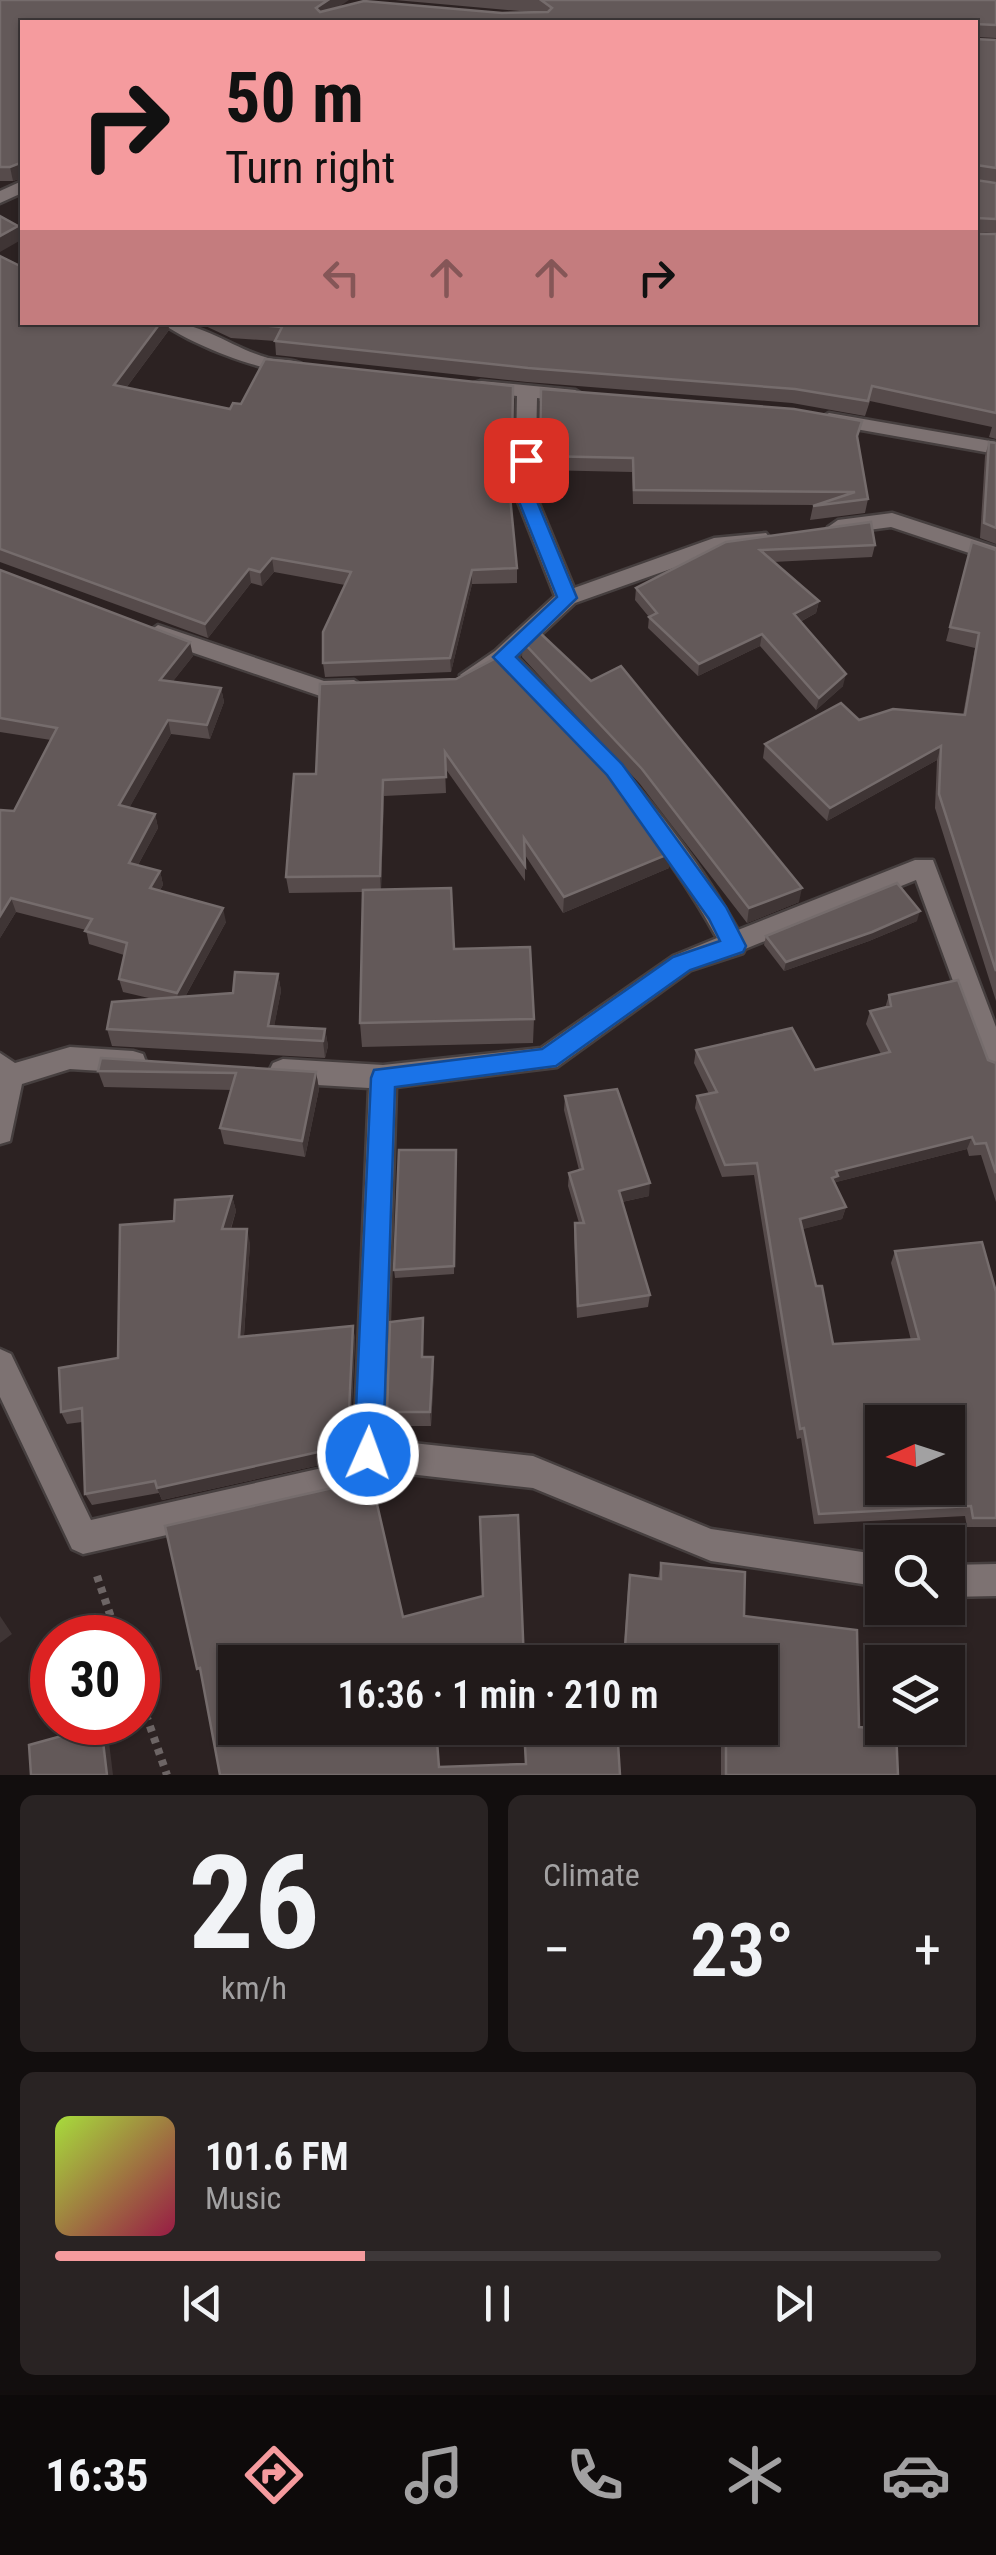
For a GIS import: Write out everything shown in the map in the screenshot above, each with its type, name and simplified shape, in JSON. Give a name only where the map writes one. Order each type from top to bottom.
[{"type":"street","points":[[177,325],[264,363],[320,369]]},
{"type":"street","points":[[452,384],[603,398]]},
{"type":"street","points":[[527,392],[525,494],[567,598]]},
{"type":"street","points":[[811,416],[996,448]]},
{"type":"street","points":[[816,530],[892,520],[996,554]]},
{"type":"street","points":[[456,684],[503,657],[567,598],[721,543],[778,535]]},
{"type":"street","points":[[138,625],[323,690],[380,687]]},
{"type":"street","points":[[503,657],[615,770],[718,913],[734,946]]},
{"type":"street","points":[[252,1070],[383,1078],[547,1059],[682,964],[924,867],[996,1063]]},
{"type":"street","points":[[0,1132],[5,1070],[70,1058],[161,1064]]},
{"type":"street","points":[[0,1364],[84,1538],[340,1480],[368,1454],[383,1078]]},
{"type":"street","points":[[368,1454],[533,1472],[711,1544],[865,1568]]},
{"type":"street","points":[[965,1581],[996,1580]]},
{"type":"path","points":[[84,1538],[110,1615]]},
{"type":"path","points":[[157,1745],[167,1775]]},
{"type":"building","points":[[0,0],[328,0],[316,8],[320,12],[364,1],[502,13],[548,12],[552,8],[541,0],[996,0],[996,25],[978,24],[978,20],[20,20],[20,163],[0,167]]},
{"type":"building","points":[[978,39],[996,40],[996,168],[978,165]]},
{"type":"building","points":[[978,180],[996,183],[996,219],[978,218]]},
{"type":"building","points":[[0,216],[18,226],[0,236]]},
{"type":"building","points":[[978,234],[996,234],[996,413],[872,386],[868,401],[795,389],[528,368],[275,341],[282,327],[260,325],[978,325]]},
{"type":"building","points":[[0,256],[20,266],[20,325],[159,325],[114,385],[230,409],[233,403],[241,404],[265,359],[513,386],[512,455],[506,455],[517,568],[472,570],[450,658],[323,663],[323,632],[351,572],[272,558],[260,572],[249,569],[205,624],[0,549]]},
{"type":"building","points":[[541,389],[794,409],[862,421],[857,436],[868,499],[813,506],[855,492],[634,490],[633,458],[540,456]]},
{"type":"building","points":[[989,442],[996,443],[996,528],[984,523]]},
{"type":"building","points":[[871,522],[875,545],[760,550],[819,601],[794,614],[846,674],[819,698],[762,634],[699,664],[649,617],[657,613],[636,588],[726,542]]},
{"type":"building","points":[[972,542],[996,550],[996,971],[939,794],[941,746],[830,808],[765,744],[841,703],[859,720],[893,709],[965,715],[979,633],[950,627]]},
{"type":"building","points":[[0,570],[190,642],[160,680],[221,688],[207,725],[168,720],[119,805],[155,814],[129,863],[160,871],[150,888],[223,908],[177,993],[119,979],[127,943],[85,931],[92,919],[11,898],[0,916],[0,810],[14,811],[57,728],[0,718]]},
{"type":"building","points":[[539,632],[591,681],[621,666],[802,888],[749,908],[642,769],[523,642]]},
{"type":"building","points":[[500,656],[588,749],[671,853],[564,897],[524,838],[525,866],[445,752],[446,777],[383,780],[380,876],[286,877],[294,774],[316,774],[320,684],[456,679]]},
{"type":"building","points":[[897,883],[920,911],[786,962],[766,936]]},
{"type":"building","points":[[451,888],[454,949],[530,947],[534,1019],[360,1023],[363,890]]},
{"type":"building","points":[[235,972],[278,974],[268,1026],[325,1029],[323,1041],[107,1029],[112,1002],[233,993]]},
{"type":"building","points":[[958,980],[988,1060],[996,1063],[996,1173],[986,1143],[975,1144],[972,1137],[836,1171],[838,1176],[832,1178],[846,1207],[800,1219],[816,1286],[822,1286],[833,1344],[919,1339],[895,1251],[982,1242],[996,1292],[996,1518],[973,1518],[971,1506],[819,1514],[804,1428],[800,1429],[757,1163],[725,1165],[697,1096],[717,1092],[696,1050],[792,1028],[815,1070],[890,1052],[870,1011],[891,1006],[889,995]]},
{"type":"building","points":[[101,1058],[316,1072],[302,1141],[220,1128],[236,1073],[98,1071]]},
{"type":"building","points":[[617,1089],[650,1183],[619,1191],[650,1295],[578,1306],[575,1223],[584,1223],[569,1173],[583,1169],[565,1096]]},
{"type":"building","points":[[399,1150],[456,1150],[454,1266],[394,1270]]},
{"type":"building","points":[[232,1196],[222,1229],[247,1229],[239,1337],[353,1326],[348,1433],[327,1450],[157,1488],[155,1481],[85,1494],[82,1408],[61,1412],[59,1368],[118,1358],[120,1225],[174,1221],[175,1200]]},
{"type":"building","points":[[423,1318],[422,1357],[433,1357],[430,1412],[387,1412],[390,1322]]},
{"type":"building","points":[[368,1465],[403,1617],[483,1596],[480,1517],[518,1515],[523,1645],[218,1645],[218,1745],[437,1745],[439,1767],[526,1764],[525,1745],[618,1745],[620,1775],[220,1775],[200,1668],[197,1669],[165,1526],[337,1487]]},
{"type":"building","points":[[661,1563],[745,1572],[744,1616],[857,1630],[859,1727],[865,1727],[865,1745],[897,1745],[898,1775],[726,1775],[726,1745],[778,1745],[778,1645],[625,1645],[630,1575],[661,1579]]},
{"type":"building","points":[[29,1745],[103,1745],[107,1775],[31,1775]]},
{"type":"route","points":[[368,1454],[383,1078],[547,1059],[682,964],[734,946],[718,913],[615,770],[503,657],[567,598],[525,494],[526,460]]}]
